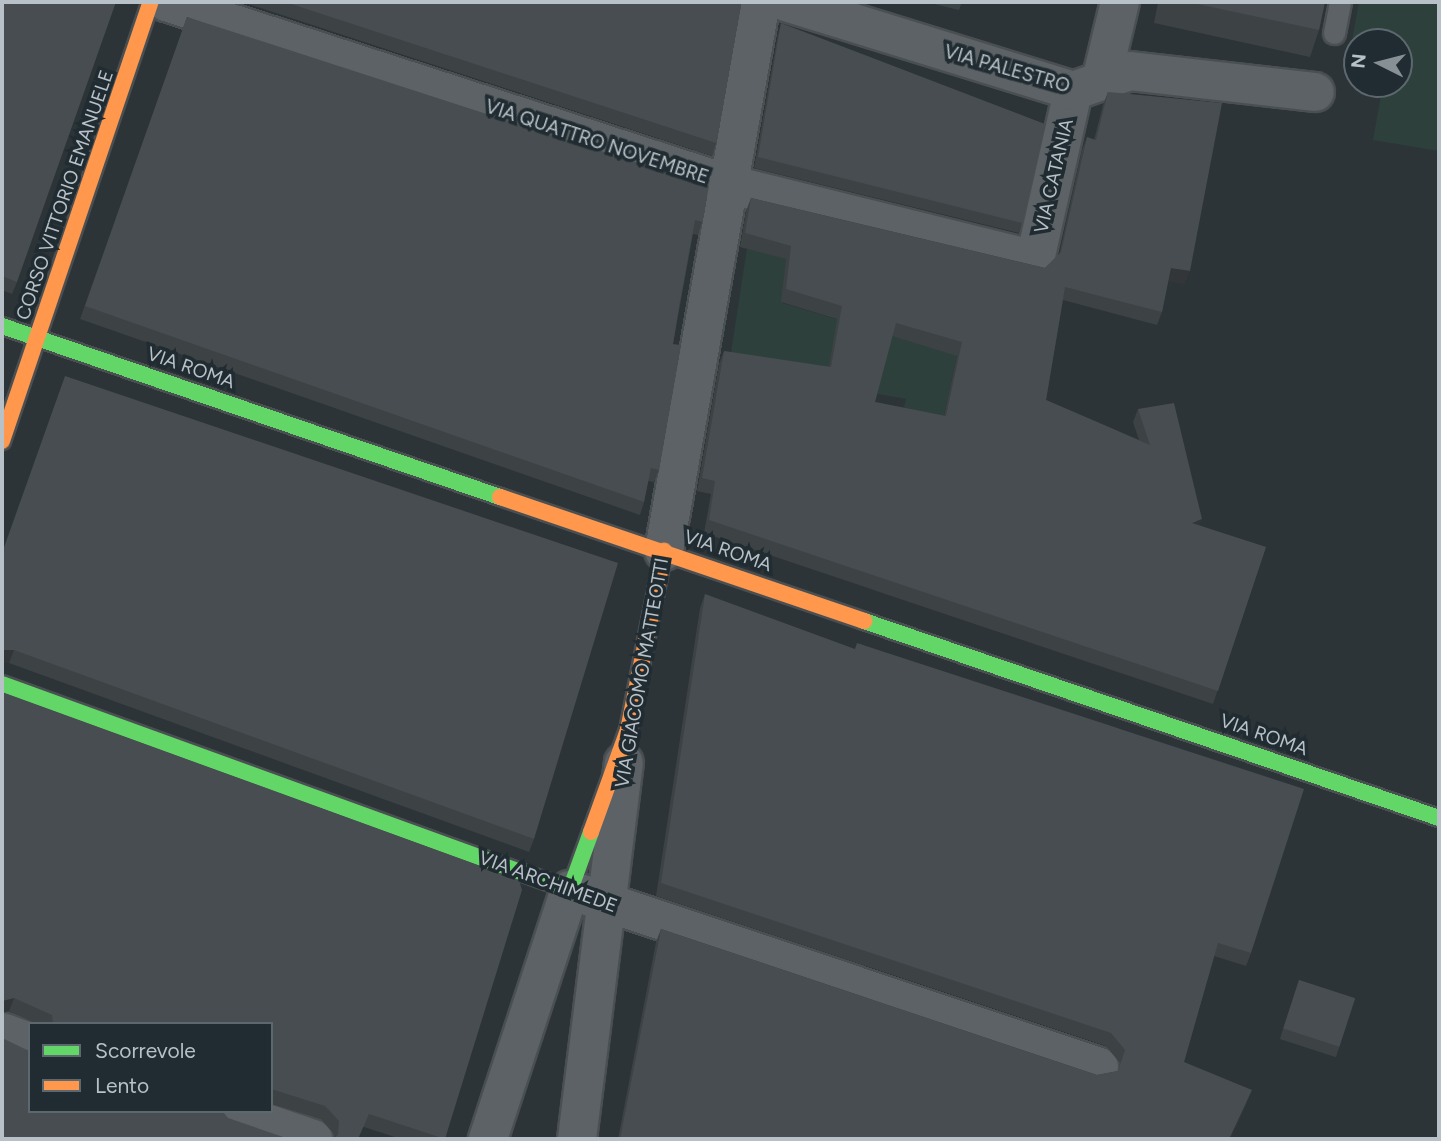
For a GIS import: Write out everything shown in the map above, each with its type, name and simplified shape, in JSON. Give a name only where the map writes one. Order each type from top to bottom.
[{"type":"main road","name":"CORSO VITTORIO EMANUELE","points":[[2,441],[151,2]]},
{"type":"main road","name":"VIA ROMA","points":[[2,326],[1439,818]]},
{"type":"main road","name":"VIA GIACOMO MATTEOTTI","points":[[628,730],[664,551]]},
{"type":"main road","name":"VIA ARCHIMEDE","points":[[2,684],[570,890]]},
{"type":"main road","points":[[570,890],[628,730]]},
{"type":"street","name":"VIA QUATTRO NOVEMBRE","points":[[166,2],[728,184],[1035,260]]},
{"type":"street","name":"VIA GIACOMO MATTEOTTI","points":[[664,551],[761,2]]},
{"type":"street","name":"VIA PALESTRO","points":[[786,2],[1087,86]]},
{"type":"street","name":"VIA CATANIA","points":[[1035,260],[1087,86],[1120,2]]},
{"type":"street","points":[[1087,86],[1129,71],[1315,92]]},
{"type":"street","name":"VIA GIACOMO MATTEOTTI","points":[[577,1139],[628,730]]},
{"type":"street","points":[[488,1139],[570,890]]},
{"type":"street","name":"VIA ARCHIMEDE","points":[[570,890],[1099,1067]]},
{"type":"street","points":[[2,1032],[28,1041]]},
{"type":"street","points":[[238,1113],[313,1139]]},
{"type":"lane","points":[[1334,33],[1340,2]]},
{"type":"green space","points":[[1359,2],[1439,2],[1439,151],[1373,140],[1380,98],[1413,98],[1413,28],[1354,28]]},
{"type":"green space","points":[[747,248],[786,259],[782,303],[957,355],[941,429],[901,421],[906,399],[729,366]]},
{"type":"building","points":[[2,2],[116,2],[17,282],[2,276]]},
{"type":"building","points":[[285,2],[732,2],[741,5],[716,143]]},
{"type":"building","points":[[1188,2],[1325,2],[1319,30]]},
{"type":"building","points":[[187,17],[709,186],[702,222],[695,220],[679,307],[673,344],[681,345],[659,470],[651,468],[644,502],[85,306]]},
{"type":"building","points":[[781,23],[1045,124],[1022,223],[758,157]]},
{"type":"building","points":[[1108,92],[1222,103],[1190,271],[1171,268],[1162,312],[1065,287],[1046,400],[1150,445],[1138,409],[1174,403],[1202,519],[1192,523],[1266,547],[1218,691],[709,520],[715,481],[702,478],[724,351],[831,367],[842,306],[786,289],[791,246],[745,233],[751,198],[1045,268],[1061,252],[1087,137],[1096,140]],"holes":[[[896,323],[962,342],[946,416],[875,402]]]},
{"type":"building","points":[[65,376],[618,563],[534,839],[14,650],[2,650],[2,553]]},
{"type":"building","points":[[705,594],[855,649],[857,643],[1304,789],[1251,953],[1218,943],[1184,1062],[1252,1090],[1229,1139],[620,1139],[661,929],[1097,1075],[1118,1071],[1125,1050],[1111,1033],[661,883]]},
{"type":"building","points":[[2,692],[519,880],[522,890],[445,1139],[369,1114],[358,1139],[334,1139],[338,1134],[339,1121],[325,1106],[273,1090],[273,1022],[53,1022],[52,1015],[14,998],[2,1001]]},
{"type":"building","points":[[1299,980],[1355,998],[1339,1047],[1283,1029]]},
{"type":"building","points":[[2,1038],[28,1050],[28,1113],[224,1113],[228,1118],[289,1139],[2,1139]]},
{"type":"traffic: fast","points":[[2,326],[500,497]]},
{"type":"traffic: fast","points":[[864,621],[1439,818]]},
{"type":"traffic: fast","points":[[2,684],[570,890],[591,832]]},
{"type":"traffic: slow","points":[[2,441],[151,2]]},
{"type":"traffic: slow","points":[[500,497],[864,621]]},
{"type":"traffic: slow","points":[[591,832],[628,730],[664,551]]}]
